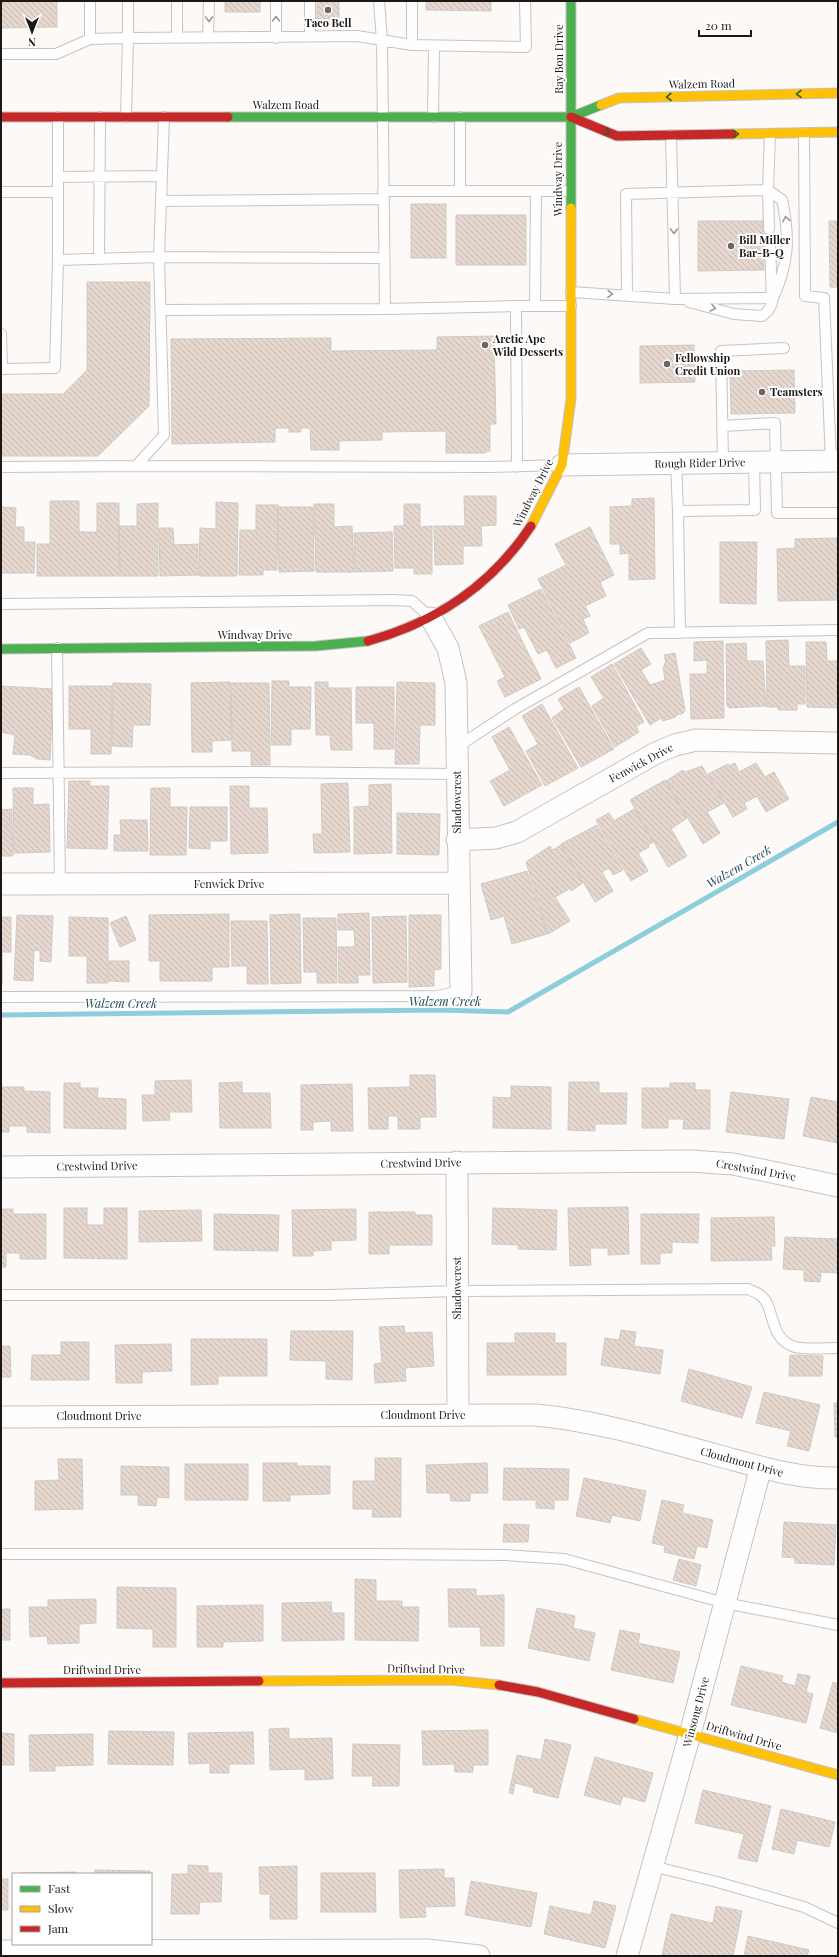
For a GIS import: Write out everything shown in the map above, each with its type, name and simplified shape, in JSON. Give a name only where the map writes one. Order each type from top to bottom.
[{"type":"street","name":"Ray Bon Drive","points":[[571,1],[571,117]]},
{"type":"street","name":"Walzem Road","points":[[1,117],[571,117],[619,98],[838,93]]},
{"type":"street","name":"Walzem Road","points":[[571,117],[617,136],[838,132]]},
{"type":"street","name":"Windway Drive","points":[[1,649],[342,645],[368,641],[394,634],[431,618],[466,597],[505,561],[522,541],[536,518],[562,466],[570,399],[571,117]]},
{"type":"street","name":"Rough Rider Drive","points":[[562,466],[834,461]]},
{"type":"street","name":"Shadowcrest","points":[[431,618],[448,648],[456,683],[457,840],[461,991]]},
{"type":"street","name":"Fenwick Drive","points":[[457,840],[496,838],[517,832],[656,753],[675,745],[696,740],[838,743]]},
{"type":"street","name":"Fenwick Drive","points":[[1,884],[458,883]]},
{"type":"street","name":"Crestwind Drive","points":[[1,1167],[691,1161],[733,1164],[838,1186]]},
{"type":"street","name":"Shadowcrest","points":[[457,1162],[458,1414]]},
{"type":"street","name":"Cloudmont Drive","points":[[1,1417],[458,1414],[536,1415],[576,1419],[615,1427],[785,1474],[838,1478]]},
{"type":"street","name":"Winsong Drive","points":[[626,1956],[690,1734],[761,1467]]},
{"type":"street","name":"Driftwind Drive","points":[[1,1683],[450,1680],[494,1684],[538,1692],[838,1775]]},
{"type":"street","points":[[1,1951],[427,1950],[479,1956]]},
{"type":"lane","points":[[90,1],[90,39]]},
{"type":"lane","points":[[126,117],[128,1]]},
{"type":"lane","points":[[177,1],[177,37]]},
{"type":"lane","points":[[208,37],[209,1]]},
{"type":"lane","points":[[276,1],[276,38]]},
{"type":"lane","points":[[310,1],[310,36]]},
{"type":"lane","points":[[379,1],[382,40],[385,309]]},
{"type":"lane","points":[[412,1],[412,45]]},
{"type":"lane","points":[[1,54],[56,54],[90,39],[177,37],[276,38],[357,36],[412,45],[526,46],[524,1]]},
{"type":"lane","points":[[433,117],[434,46]]},
{"type":"lane","points":[[1,334],[1,369],[55,368],[58,260],[58,117]]},
{"type":"lane","points":[[99,259],[100,117]]},
{"type":"lane","points":[[136,466],[164,435],[159,257],[164,117]]},
{"type":"lane","points":[[460,117],[460,191]]},
{"type":"lane","points":[[804,133],[805,296],[824,298],[834,461]]},
{"type":"lane","points":[[769,229],[768,190],[770,134]]},
{"type":"lane","points":[[671,135],[675,299]]},
{"type":"lane","points":[[58,177],[162,176]]},
{"type":"lane","points":[[627,295],[626,194],[768,190],[782,200],[787,224],[787,249],[782,278],[768,311],[762,316],[734,314],[675,299]]},
{"type":"lane","points":[[161,201],[383,195],[460,191],[570,191]]},
{"type":"lane","points":[[535,306],[536,191]]},
{"type":"lane","points":[[1,192],[58,192]]},
{"type":"lane","points":[[770,241],[773,298]]},
{"type":"lane","points":[[58,260],[159,257],[384,258]]},
{"type":"lane","points":[[570,292],[675,299],[773,298]]},
{"type":"lane","points":[[516,306],[517,467]]},
{"type":"lane","points":[[161,310],[571,306]]},
{"type":"lane","points":[[723,463],[721,351],[784,348]]},
{"type":"lane","points":[[722,426],[775,423],[777,513],[838,513]]},
{"type":"lane","points":[[678,511],[755,510],[754,462]]},
{"type":"lane","points":[[676,463],[680,633]]},
{"type":"lane","points":[[1,467],[562,466]]},
{"type":"lane","points":[[1,604],[393,600],[412,601],[431,618]]},
{"type":"lane","points":[[457,747],[515,709],[648,633],[838,630]]},
{"type":"lane","points":[[57,648],[60,884]]},
{"type":"lane","points":[[1,773],[257,772],[457,774]]},
{"type":"lane","points":[[1,997],[437,996],[461,991]]},
{"type":"lane","points":[[1,1295],[330,1295],[457,1291],[748,1289],[760,1295],[765,1301],[775,1330],[785,1342],[795,1347],[838,1348]]},
{"type":"lane","points":[[1,1554],[371,1554],[527,1557],[564,1560],[725,1603],[838,1625]]},
{"type":"lane","points":[[652,1866],[717,1882],[804,1907],[838,1923]]},
{"type":"building","points":[[1,1],[57,1],[57,27],[1,28]]},
{"type":"building","points":[[225,1],[260,1],[260,12],[225,12]]},
{"type":"building","name":"Taco Bell","points":[[317,1],[339,1],[339,19],[317,19]]},
{"type":"building","points":[[426,1],[491,1],[491,11],[426,10]]},
{"type":"building","points":[[411,204],[446,204],[446,258],[411,258]]},
{"type":"building","points":[[456,215],[526,215],[526,265],[456,265]]},
{"type":"building","name":"Bill Miller Bar-B-Q","points":[[698,221],[763,221],[764,270],[698,271]]},
{"type":"building","points":[[829,221],[838,221],[838,287],[830,287]]},
{"type":"building","points":[[87,282],[150,282],[149,406],[98,456],[1,456],[1,394],[63,394],[87,370]]},
{"type":"building","points":[[494,336],[496,424],[490,424],[490,451],[486,451],[486,453],[446,453],[446,431],[382,432],[382,440],[339,441],[339,450],[311,450],[310,428],[301,428],[301,432],[289,432],[289,428],[275,428],[275,442],[172,444],[171,339],[331,338],[331,351],[437,350],[437,337]]},
{"type":"building","name":"Fellowship Credit Union","points":[[694,345],[695,382],[640,383],[640,346]]},
{"type":"building","name":"Teamsters","points":[[794,370],[795,413],[731,414],[730,371]]},
{"type":"building","points":[[464,496],[496,496],[496,525],[481,526],[482,546],[463,546],[463,564],[435,565],[434,526],[465,526]]},
{"type":"building","points":[[654,498],[655,579],[629,580],[629,553],[620,554],[620,544],[610,544],[610,507],[632,506],[632,499]]},
{"type":"building","points":[[50,501],[79,501],[79,532],[97,532],[97,503],[119,503],[119,576],[37,576],[37,544],[50,544]]},
{"type":"building","points":[[216,502],[238,503],[237,576],[199,576],[200,528],[216,529]]},
{"type":"building","points":[[158,503],[158,576],[120,576],[119,526],[137,526],[137,504]]},
{"type":"building","points":[[314,504],[334,504],[334,527],[352,526],[354,572],[316,572]]},
{"type":"building","points":[[404,504],[420,504],[420,527],[432,526],[432,574],[414,574],[414,568],[395,568],[394,526],[404,526]]},
{"type":"building","points":[[256,505],[278,505],[277,570],[263,570],[263,575],[239,575],[240,530],[256,530]]},
{"type":"building","points":[[1,507],[16,508],[15,527],[24,527],[24,542],[35,542],[34,573],[1,573]]},
{"type":"building","points":[[278,507],[313,507],[314,571],[279,572]]},
{"type":"building","points":[[590,527],[614,575],[600,582],[606,596],[585,606],[590,616],[583,619],[589,633],[570,643],[538,579],[566,565],[555,544]]},
{"type":"building","points":[[159,528],[173,528],[174,545],[198,544],[198,575],[160,576]]},
{"type":"building","points":[[392,532],[393,571],[355,572],[354,533]]},
{"type":"building","points":[[837,538],[838,600],[778,601],[777,549],[795,548],[795,539]]},
{"type":"building","points":[[720,542],[757,542],[756,604],[720,603]]},
{"type":"building","points":[[541,589],[576,658],[556,668],[547,650],[538,654],[524,627],[519,629],[508,605]]},
{"type":"building","points":[[508,612],[541,679],[505,697],[497,681],[505,677],[479,626]]},
{"type":"building","points":[[788,640],[789,666],[805,666],[805,704],[797,704],[797,710],[778,710],[778,707],[767,707],[766,641]]},
{"type":"building","points":[[723,641],[724,718],[691,719],[690,674],[707,674],[707,660],[694,661],[694,642]]},
{"type":"building","points":[[806,642],[826,642],[827,661],[838,661],[838,708],[807,707]]},
{"type":"building","points":[[746,643],[747,661],[763,661],[766,706],[729,708],[729,706],[727,706],[726,644]]},
{"type":"building","points":[[641,648],[651,664],[641,670],[650,685],[665,680],[663,667],[665,667],[664,664],[666,663],[664,655],[675,653],[685,711],[682,714],[675,715],[676,717],[663,721],[661,718],[650,725],[614,664]]},
{"type":"building","points":[[612,664],[644,722],[636,726],[639,732],[615,747],[592,706],[604,698],[591,677]]},
{"type":"building","points":[[272,681],[289,681],[289,687],[311,687],[310,729],[291,729],[291,745],[271,745]]},
{"type":"building","points":[[230,682],[231,740],[212,741],[212,752],[192,752],[191,683]]},
{"type":"building","points":[[315,682],[328,682],[328,688],[351,688],[352,750],[331,750],[330,735],[316,735]]},
{"type":"building","points":[[397,682],[435,683],[435,725],[420,725],[419,764],[395,764]]},
{"type":"building","points":[[113,683],[151,684],[150,725],[133,725],[132,747],[112,746]]},
{"type":"building","points":[[231,683],[269,683],[270,765],[251,765],[251,751],[232,751]]},
{"type":"building","points":[[1,686],[53,689],[50,760],[37,759],[30,755],[13,754],[15,735],[1,732]]},
{"type":"building","points":[[69,686],[112,686],[111,754],[91,754],[91,729],[69,729]]},
{"type":"building","points":[[356,687],[394,687],[394,749],[374,749],[374,723],[356,723]]},
{"type":"building","points":[[579,687],[614,749],[581,767],[552,718],[564,709],[558,699]]},
{"type":"building","points":[[542,704],[578,768],[545,786],[526,751],[538,744],[522,716]]},
{"type":"building","points":[[509,727],[542,785],[504,806],[490,781],[510,770],[492,737]]},
{"type":"building","points":[[735,763],[739,772],[756,763],[765,777],[774,772],[789,799],[766,812],[757,796],[744,803],[747,809],[733,817],[708,774],[728,764],[729,766]]},
{"type":"building","points":[[702,766],[724,803],[707,812],[720,833],[703,844],[666,781],[683,770],[685,772]]},
{"type":"building","points":[[665,780],[687,818],[671,829],[687,856],[668,867],[630,800]]},
{"type":"building","points":[[69,781],[90,781],[90,786],[109,786],[107,849],[67,848]]},
{"type":"building","points":[[348,783],[350,852],[314,853],[313,834],[322,834],[321,784]]},
{"type":"building","points":[[391,784],[392,853],[354,854],[354,807],[369,806],[369,785]]},
{"type":"building","points":[[230,786],[249,786],[249,808],[267,808],[268,853],[231,854]]},
{"type":"building","points":[[13,788],[33,788],[33,805],[49,804],[50,852],[14,853]]},
{"type":"building","points":[[151,788],[170,788],[170,807],[187,807],[186,855],[150,855]]},
{"type":"building","points":[[190,807],[227,807],[227,841],[210,841],[210,849],[189,848]]},
{"type":"building","points":[[12,809],[12,825],[1,825],[1,810]]},
{"type":"building","points":[[634,809],[653,842],[648,845],[649,847],[638,853],[648,871],[631,881],[596,820],[609,813],[614,821]]},
{"type":"building","points":[[397,813],[440,814],[439,855],[397,854]]},
{"type":"building","points":[[120,820],[147,820],[148,851],[114,851],[114,835],[121,835]]},
{"type":"building","points":[[597,825],[623,870],[613,875],[609,868],[602,872],[613,891],[595,902],[561,844]]},
{"type":"building","points":[[1,826],[12,826],[13,856],[1,856]]},
{"type":"building","points":[[561,845],[583,883],[571,891],[571,888],[555,897],[570,921],[548,934],[526,862],[550,846],[553,850]]},
{"type":"building","points":[[527,871],[547,934],[512,944],[504,916],[491,920],[481,884]]},
{"type":"building","points":[[369,913],[370,975],[358,975],[358,983],[339,983],[338,947],[355,947],[354,930],[338,930],[338,914]]},
{"type":"building","points":[[229,914],[229,967],[212,967],[212,981],[160,981],[160,961],[149,961],[149,915]]},
{"type":"building","points":[[300,914],[301,983],[271,984],[270,915]]},
{"type":"building","points":[[17,915],[53,916],[51,962],[40,961],[40,951],[34,950],[33,981],[14,980]]},
{"type":"building","points":[[409,915],[441,915],[441,969],[434,970],[434,986],[409,987]]},
{"type":"building","points":[[126,916],[136,940],[120,947],[110,923]]},
{"type":"building","points":[[406,916],[407,982],[373,983],[372,917]]},
{"type":"building","points":[[1,917],[11,917],[11,952],[2,952],[2,984]]},
{"type":"building","points":[[69,917],[108,918],[108,983],[87,983],[87,956],[69,956]]},
{"type":"building","points":[[303,918],[336,918],[337,983],[317,983],[317,972],[304,972]]},
{"type":"building","points":[[231,921],[267,921],[268,984],[247,984],[247,966],[232,966]]},
{"type":"building","points":[[109,961],[129,961],[129,982],[109,981]]},
{"type":"building","points":[[410,1075],[435,1075],[436,1117],[420,1117],[420,1129],[398,1129],[398,1116],[388,1116],[388,1129],[369,1129],[368,1088],[410,1087]]},
{"type":"building","points":[[191,1080],[192,1112],[169,1112],[170,1120],[143,1121],[142,1095],[155,1095],[155,1081]]},
{"type":"building","points":[[242,1082],[242,1093],[270,1093],[271,1128],[220,1128],[219,1083]]},
{"type":"building","points":[[569,1082],[599,1082],[599,1093],[627,1093],[626,1124],[595,1124],[595,1131],[568,1130]]},
{"type":"building","points":[[64,1083],[80,1083],[80,1088],[98,1088],[97,1098],[126,1099],[126,1129],[64,1128]]},
{"type":"building","points":[[670,1083],[695,1083],[695,1090],[710,1090],[710,1129],[683,1129],[684,1119],[668,1119],[668,1128],[642,1128],[642,1088],[670,1088]]},
{"type":"building","points":[[352,1084],[353,1131],[331,1131],[331,1121],[313,1122],[313,1130],[301,1130],[301,1085]]},
{"type":"building","points":[[511,1086],[551,1087],[551,1129],[493,1128],[493,1097],[511,1098]]},
{"type":"building","points":[[1,1087],[24,1087],[24,1091],[50,1092],[50,1133],[27,1132],[27,1126],[9,1126],[9,1132],[1,1132]]},
{"type":"building","points":[[731,1092],[789,1099],[784,1139],[726,1132]]},
{"type":"building","points":[[811,1097],[838,1102],[838,1143],[803,1136]]},
{"type":"building","points":[[628,1207],[629,1254],[608,1255],[608,1248],[590,1248],[591,1265],[570,1266],[568,1208]]},
{"type":"building","points":[[64,1208],[87,1208],[87,1225],[104,1225],[104,1208],[127,1208],[127,1259],[64,1258]]},
{"type":"building","points":[[493,1208],[557,1210],[556,1250],[518,1249],[518,1245],[492,1244]]},
{"type":"building","points":[[1,1209],[13,1209],[13,1214],[46,1214],[46,1259],[20,1259],[20,1253],[6,1253],[6,1267],[1,1267]]},
{"type":"building","points":[[356,1209],[356,1240],[331,1241],[331,1250],[313,1251],[313,1256],[293,1256],[292,1210]]},
{"type":"building","points":[[201,1210],[202,1241],[139,1242],[139,1211]]},
{"type":"building","points":[[369,1212],[415,1212],[415,1215],[432,1215],[432,1245],[389,1245],[389,1254],[369,1254]]},
{"type":"building","points":[[214,1214],[279,1215],[278,1251],[214,1250]]},
{"type":"building","points":[[641,1214],[699,1214],[698,1243],[672,1242],[672,1253],[660,1253],[660,1264],[641,1264]]},
{"type":"building","points":[[774,1217],[775,1246],[771,1246],[772,1260],[711,1261],[711,1218]]},
{"type":"building","points":[[785,1237],[838,1239],[838,1273],[821,1272],[820,1282],[804,1281],[804,1270],[783,1269]]},
{"type":"building","points":[[404,1326],[405,1333],[432,1332],[434,1366],[405,1368],[406,1381],[375,1383],[374,1364],[382,1363],[379,1327]]},
{"type":"building","points":[[621,1330],[636,1332],[634,1346],[663,1350],[660,1374],[601,1365],[605,1338],[619,1340]]},
{"type":"building","points":[[291,1331],[353,1331],[352,1380],[326,1379],[326,1361],[290,1360]]},
{"type":"building","points":[[515,1333],[555,1333],[555,1343],[566,1343],[566,1375],[487,1375],[487,1343],[515,1343]]},
{"type":"building","points":[[191,1339],[267,1339],[267,1376],[218,1376],[218,1384],[191,1385]]},
{"type":"building","points":[[61,1342],[89,1342],[89,1380],[31,1380],[32,1355],[61,1355]]},
{"type":"building","points":[[171,1344],[172,1371],[142,1372],[142,1383],[116,1383],[115,1345]]},
{"type":"building","points":[[1,1346],[10,1346],[11,1377],[1,1377]]},
{"type":"building","points":[[790,1355],[823,1356],[822,1376],[789,1376]]},
{"type":"building","points":[[689,1369],[752,1387],[742,1418],[681,1401]]},
{"type":"building","points":[[764,1392],[820,1405],[809,1451],[787,1446],[791,1431],[756,1423]]},
{"type":"building","points":[[834,1403],[838,1403],[838,1437],[835,1437]]},
{"type":"building","points":[[375,1458],[401,1458],[401,1517],[372,1517],[373,1509],[353,1509],[353,1481],[375,1481]]},
{"type":"building","points":[[58,1459],[82,1459],[83,1509],[35,1510],[35,1481],[59,1480]]},
{"type":"building","points":[[263,1463],[297,1463],[297,1466],[330,1466],[330,1494],[290,1495],[290,1501],[263,1501]]},
{"type":"building","points":[[487,1463],[488,1493],[470,1493],[470,1501],[451,1501],[450,1493],[427,1493],[426,1465]]},
{"type":"building","points":[[185,1464],[248,1464],[248,1500],[185,1500]]},
{"type":"building","points":[[121,1466],[169,1467],[169,1498],[157,1497],[156,1506],[138,1505],[138,1495],[121,1495]]},
{"type":"building","points":[[504,1468],[569,1469],[568,1500],[554,1500],[554,1509],[536,1508],[536,1500],[503,1500]]},
{"type":"building","points":[[584,1478],[646,1491],[640,1521],[612,1515],[610,1523],[576,1516]]},
{"type":"building","points":[[662,1500],[684,1505],[682,1513],[713,1520],[707,1548],[697,1546],[694,1559],[664,1552],[665,1546],[652,1543]]},
{"type":"building","points":[[784,1522],[836,1525],[834,1565],[795,1563],[795,1558],[782,1557]]},
{"type":"building","points":[[504,1524],[529,1525],[528,1542],[503,1542]]},
{"type":"building","points":[[679,1559],[701,1565],[696,1586],[673,1580]]},
{"type":"building","points":[[355,1579],[376,1580],[376,1601],[402,1601],[402,1607],[419,1607],[418,1641],[355,1640]]},
{"type":"building","points":[[117,1587],[176,1588],[176,1647],[153,1647],[153,1629],[117,1628]]},
{"type":"building","points":[[448,1589],[476,1589],[476,1596],[504,1595],[504,1646],[481,1646],[480,1627],[449,1627]]},
{"type":"building","points":[[96,1599],[96,1623],[79,1624],[79,1643],[48,1644],[47,1636],[30,1637],[29,1607],[48,1607],[48,1600]]},
{"type":"building","points":[[331,1602],[332,1613],[344,1613],[344,1640],[282,1641],[282,1603]]},
{"type":"building","points":[[263,1605],[263,1641],[223,1642],[223,1647],[197,1647],[197,1606]]},
{"type":"building","points":[[537,1608],[575,1616],[573,1628],[595,1633],[589,1661],[528,1648]]},
{"type":"building","points":[[1,1609],[10,1609],[10,1640],[1,1640]]},
{"type":"building","points":[[620,1630],[640,1634],[638,1643],[680,1652],[673,1683],[611,1670]]},
{"type":"building","points":[[741,1666],[783,1676],[781,1682],[795,1686],[798,1674],[810,1676],[806,1692],[813,1694],[806,1723],[731,1705]]},
{"type":"building","points":[[833,1682],[838,1684],[838,1733],[820,1728]]},
{"type":"building","points":[[289,1728],[289,1739],[332,1738],[333,1779],[305,1780],[305,1769],[270,1770],[269,1729]]},
{"type":"building","points":[[488,1730],[488,1765],[473,1765],[473,1772],[455,1772],[454,1764],[423,1765],[422,1731]]},
{"type":"building","points":[[109,1731],[174,1732],[173,1765],[108,1764]]},
{"type":"building","points":[[253,1732],[254,1764],[229,1764],[229,1773],[210,1773],[210,1763],[189,1764],[188,1733]]},
{"type":"building","points":[[1,1733],[14,1734],[14,1765],[1,1765]]},
{"type":"building","points":[[93,1734],[93,1765],[55,1766],[55,1771],[30,1771],[29,1735]]},
{"type":"building","points":[[545,1739],[571,1745],[558,1798],[533,1792],[534,1788],[515,1783],[513,1794],[509,1793],[517,1755],[541,1760]]},
{"type":"building","points":[[353,1744],[400,1745],[399,1786],[372,1786],[373,1776],[352,1776]]},
{"type":"building","points":[[595,1757],[653,1773],[645,1802],[623,1796],[620,1805],[584,1795]]},
{"type":"building","points":[[703,1790],[771,1806],[757,1862],[738,1858],[744,1834],[695,1823]]},
{"type":"building","points":[[781,1809],[835,1822],[829,1847],[797,1840],[794,1854],[772,1849]]},
{"type":"building","points":[[188,1865],[208,1866],[208,1873],[222,1873],[221,1902],[200,1902],[199,1914],[171,1914],[172,1874],[188,1874]]},
{"type":"building","points":[[297,1866],[297,1919],[270,1919],[270,1894],[260,1894],[259,1867]]},
{"type":"building","points":[[444,1869],[444,1878],[454,1878],[455,1906],[425,1907],[426,1917],[400,1918],[399,1870]]},
{"type":"building","points":[[95,1870],[150,1871],[150,1873],[95,1873]]},
{"type":"building","points":[[77,1872],[77,1873],[20,1873]]},
{"type":"building","points":[[321,1873],[375,1873],[376,1912],[321,1912]]},
{"type":"building","points":[[1,1879],[8,1879],[8,1910],[1,1910]]},
{"type":"building","points":[[471,1881],[537,1893],[531,1927],[465,1915]]},
{"type":"building","points":[[594,1901],[616,1906],[605,1948],[544,1934],[550,1906],[591,1915]]},
{"type":"building","points":[[716,1906],[742,1911],[733,1956],[662,1955],[671,1914],[713,1923]]},
{"type":"building","points":[[748,1936],[809,1950],[807,1956],[744,1956]]},
{"type":"waterway","name":"Walzem Creek","points":[[1,1015],[440,1010],[508,1012],[838,822]]},
{"type":"traffic: fast","points":[[571,1],[571,208]]},
{"type":"traffic: fast","points":[[228,117],[571,117],[601,105]]},
{"type":"traffic: fast","points":[[1,649],[316,646],[368,641]]},
{"type":"traffic: slow","points":[[601,105],[619,98],[838,93]]},
{"type":"traffic: slow","points":[[732,134],[838,132]]},
{"type":"traffic: slow","points":[[531,526],[562,465],[571,399],[571,208]]},
{"type":"traffic: slow","points":[[259,1681],[450,1680],[499,1685]]},
{"type":"traffic: slow","points":[[634,1719],[838,1775]]},
{"type":"traffic: jam","points":[[1,117],[228,117]]},
{"type":"traffic: jam","points":[[571,117],[617,136],[732,134]]},
{"type":"traffic: jam","points":[[368,641],[417,623],[460,599],[480,584],[498,567],[531,526]]},
{"type":"traffic: jam","points":[[1,1683],[259,1681]]},
{"type":"traffic: jam","points":[[499,1685],[538,1692],[634,1719]]},
{"type":"place","name":"Taco Bell","points":[[328,10]]},
{"type":"place","name":"Bill Miller Bar-B-Q","points":[[731,246]]},
{"type":"place","name":"Arctic Ape Wild Desserts","points":[[485,345]]},
{"type":"place","name":"Fellowship Credit Union","points":[[667,364]]},
{"type":"place","name":"Teamsters","points":[[762,392]]}]
